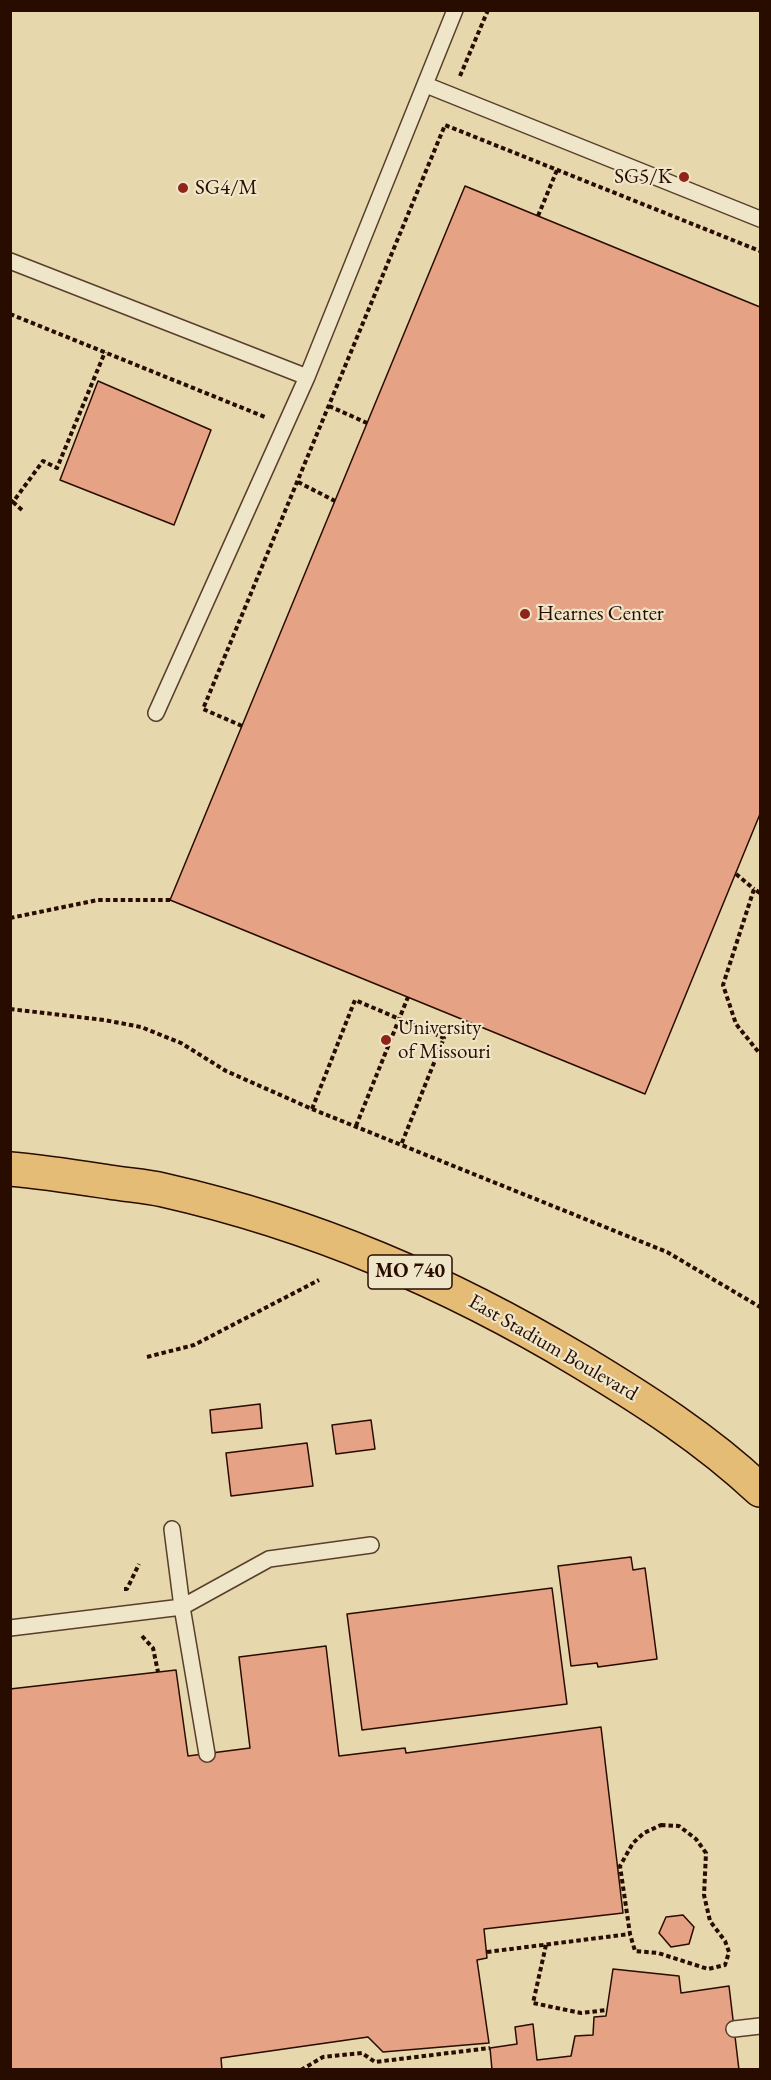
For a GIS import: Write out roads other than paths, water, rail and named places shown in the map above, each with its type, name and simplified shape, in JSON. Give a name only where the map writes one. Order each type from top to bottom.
[{"type":"main road","name":"East Stadium Boulevard","points":[[10,1169],[161,1190],[251,1213],[339,1242],[435,1283],[509,1319],[637,1395],[709,1447],[760,1490]]},
{"type":"lane","points":[[156,713],[307,376],[455,10]]},
{"type":"lane","points":[[426,85],[760,219]]},
{"type":"lane","points":[[10,261],[307,376]]},
{"type":"lane","points":[[172,1529],[182,1607],[207,1754]]},
{"type":"lane","points":[[10,1628],[182,1607],[269,1559],[371,1545]]},
{"type":"lane","points":[[734,2029],[760,2026]]},
{"type":"place","name":"SG5/K","points":[[684,177]]},
{"type":"place","name":"SG4/M","points":[[183,188]]},
{"type":"place","name":"Hearnes Center","points":[[525,614]]},
{"type":"place","name":"University of Missouri","points":[[386,1040]]}]
